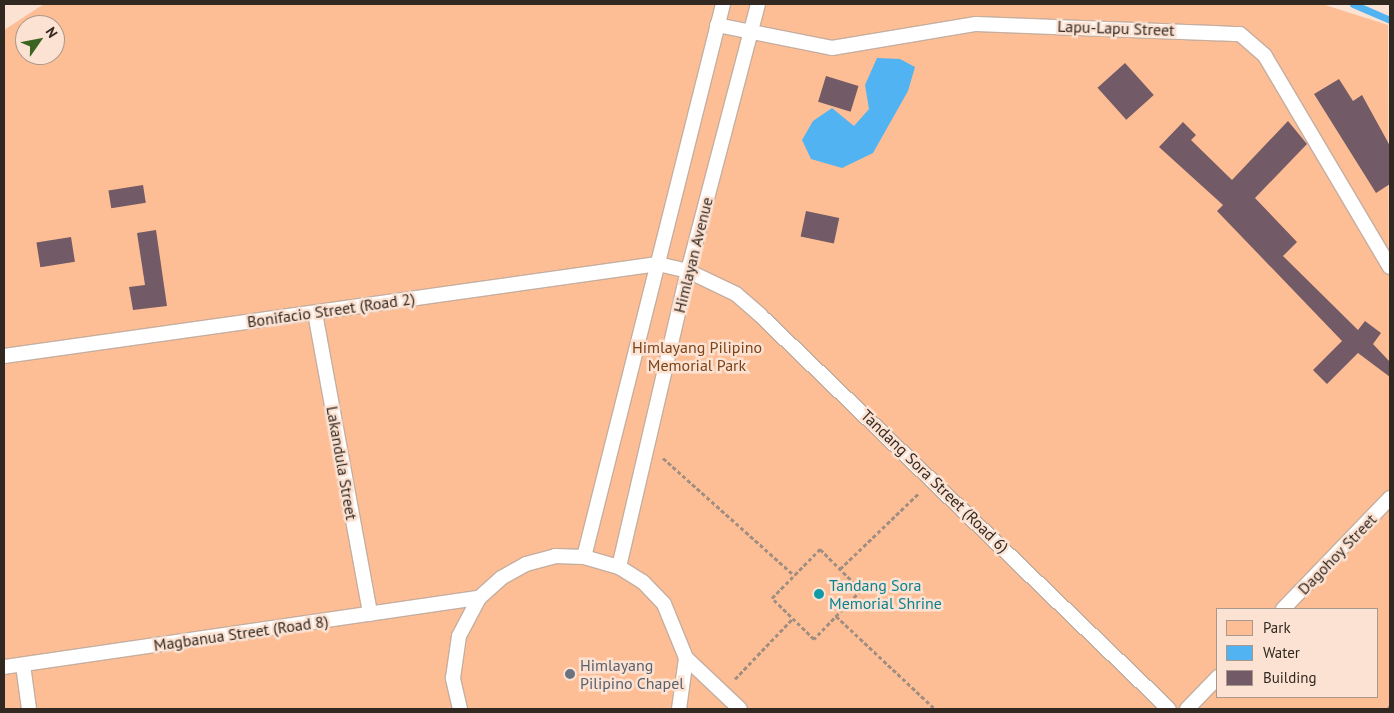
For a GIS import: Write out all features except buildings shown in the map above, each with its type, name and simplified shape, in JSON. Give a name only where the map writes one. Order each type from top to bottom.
[{"type":"lane","name":"Himlayan Avenue","points":[[584,557],[723,4]]},
{"type":"lane","name":"Himlayan Avenue","points":[[618,567],[649,446],[688,271],[758,4]]},
{"type":"lane","name":"Lapu-Lapu Street","points":[[717,25],[832,48],[960,24],[1240,34],[1265,56],[1390,267]]},
{"type":"lane","name":"Tandang Sora Street (Road 6)","points":[[658,264],[688,271],[736,294],[934,478],[1169,709]]},
{"type":"lane","name":"Bonifacio Street (Road 2)","points":[[4,356],[658,264]]},
{"type":"lane","name":"Lakandula Street","points":[[314,312],[370,614]]},
{"type":"lane","name":"Dagohoy Street","points":[[1284,608],[1390,498]]},
{"type":"lane","points":[[460,709],[453,678],[459,636],[479,598],[500,578],[526,564],[555,556],[584,557],[618,567],[643,582],[664,604],[686,658],[740,709]]},
{"type":"lane","name":"Magbanua Street (Road 8)","points":[[4,668],[479,598]]},
{"type":"lane","points":[[679,709],[686,658]]},
{"type":"lane","points":[[23,665],[29,709]]},
{"type":"lane","points":[[1187,709],[1216,679]]},
{"type":"path","points":[[649,446],[794,575]]},
{"type":"path","points":[[840,569],[934,478]]},
{"type":"path","points":[[820,549],[862,590],[814,638],[772,598],[794,575],[820,549]]},
{"type":"path","points":[[836,616],[935,709]]},
{"type":"path","points":[[722,692],[793,618]]},
{"type":"green space","name":"Himlayang Pilipino Memorial Park","points":[[44,4],[1322,4],[1388,25],[1390,709],[4,709],[4,30],[15,23],[15,65],[65,65],[65,15],[27,15]]},
{"type":"water","points":[[877,58],[900,59],[915,67],[908,91],[873,153],[842,168],[811,159],[802,140],[813,121],[832,108],[854,126],[869,109],[865,85]]},
{"type":"waterway","points":[[1353,4],[1390,20]]},
{"type":"place","name":"Tandang Sora Memorial Shrine","points":[[819,594]]},
{"type":"place","name":"Himlayang Pilipino Chapel","points":[[570,674]]}]
